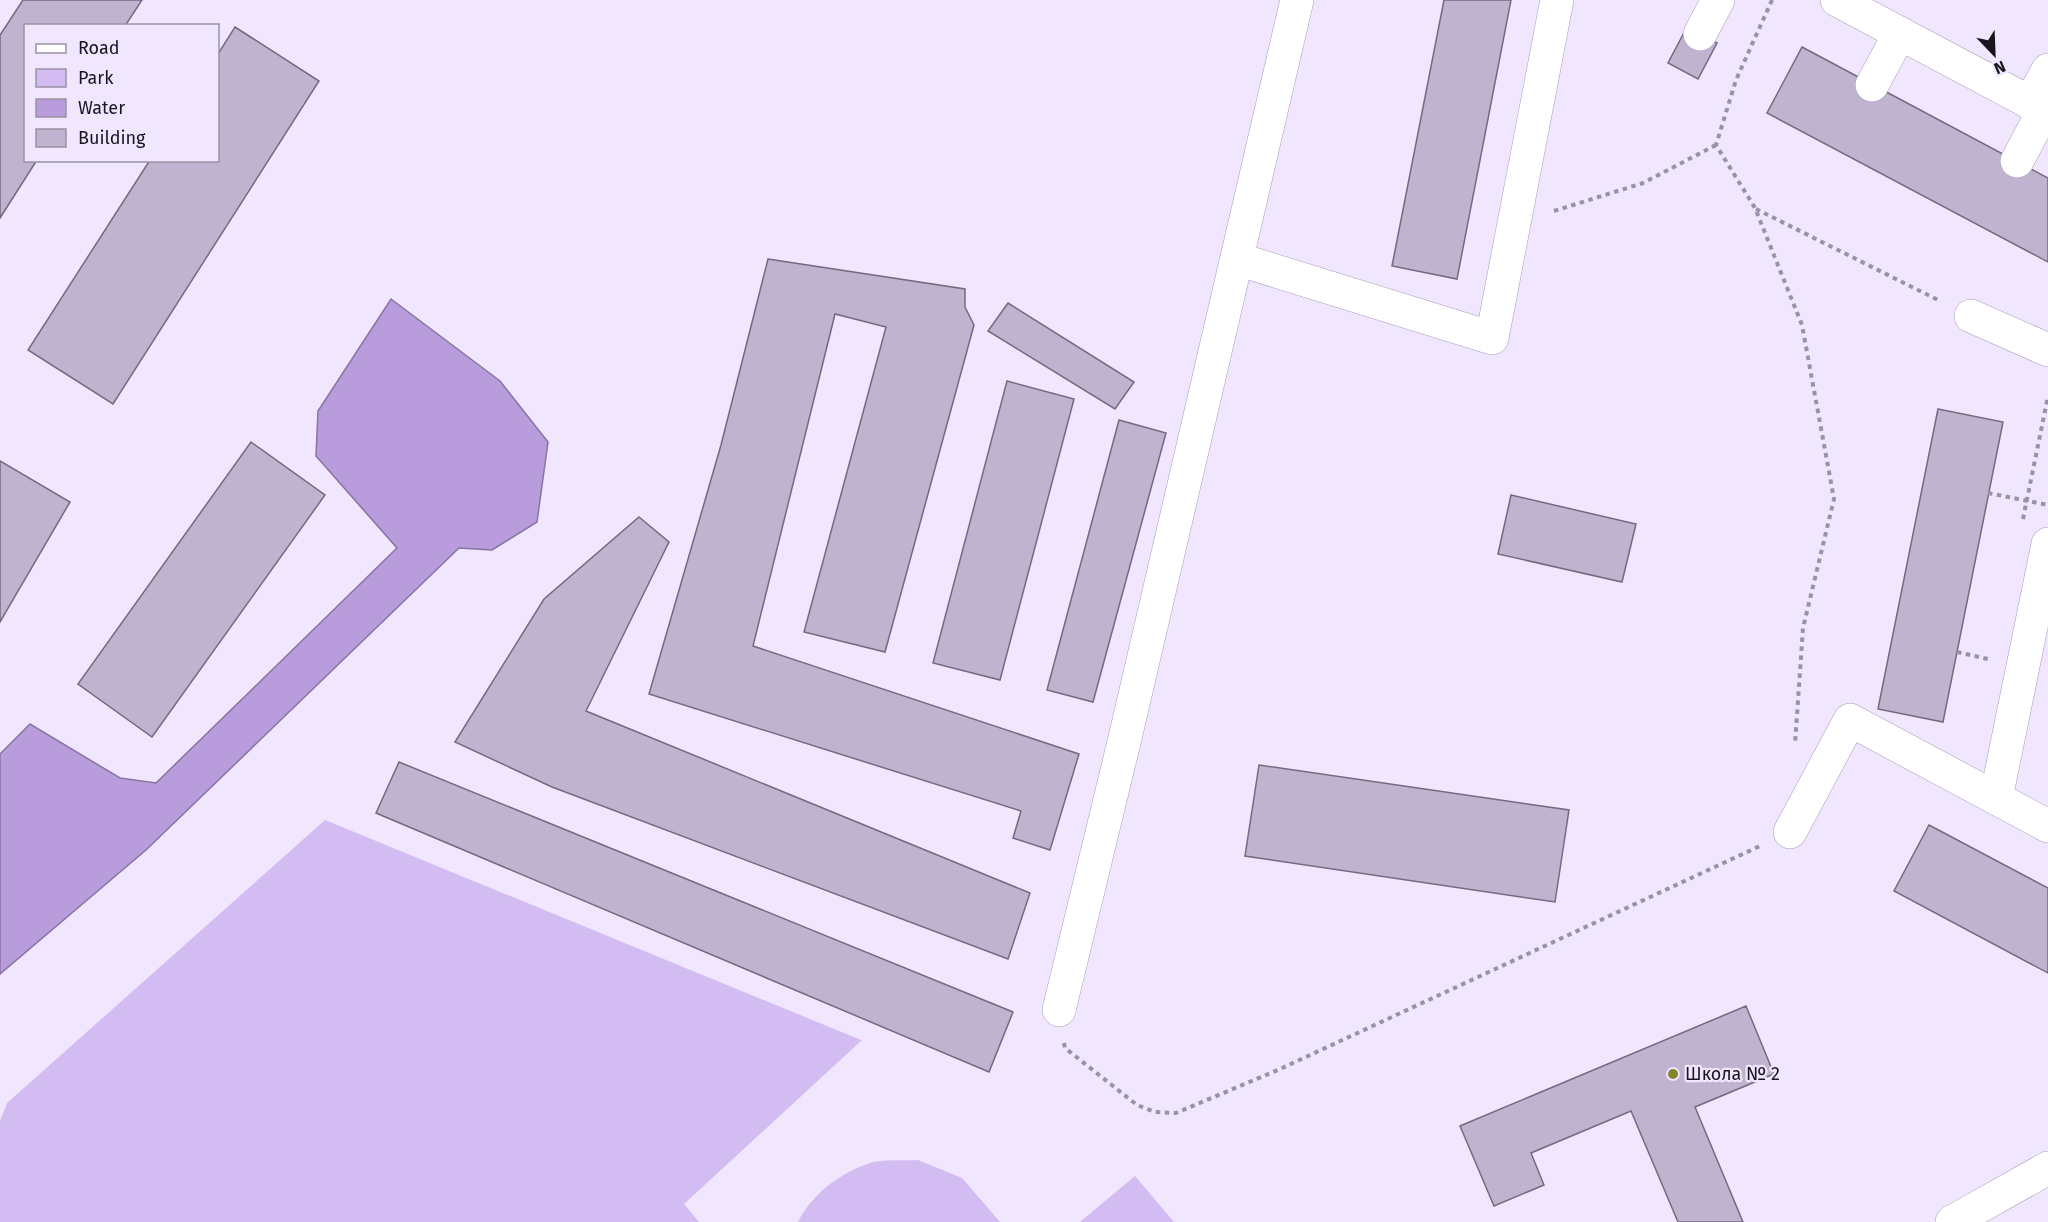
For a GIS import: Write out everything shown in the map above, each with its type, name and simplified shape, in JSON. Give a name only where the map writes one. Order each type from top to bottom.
[{"type":"lane","points":[[1059,1010],[1125,738],[1297,0]]},
{"type":"lane","points":[[1236,259],[1492,338],[1557,0]]},
{"type":"lane","points":[[1700,34],[1718,0]]},
{"type":"lane","points":[[1837,0],[2041,108]]},
{"type":"lane","points":[[1872,85],[1900,33]]},
{"type":"lane","points":[[2017,161],[2041,108],[2048,70]]},
{"type":"lane","points":[[1971,316],[2048,350]]},
{"type":"lane","points":[[1996,798],[2048,544]]},
{"type":"lane","points":[[1790,832],[1850,720],[2048,826]]},
{"type":"lane","points":[[1952,1222],[2048,1168]]},
{"type":"path","points":[[1515,225],[1642,183],[1716,146],[1736,80],[1772,0]]},
{"type":"path","points":[[1716,146],[1755,208],[1802,326],[1834,499],[1803,628],[1795,753]]},
{"type":"path","points":[[1755,208],[1971,316]]},
{"type":"path","points":[[1988,493],[2048,505]]},
{"type":"path","points":[[1059,1010],[1065,1048],[1137,1105],[1155,1112],[1176,1113],[1280,1069],[1790,832]]},
{"type":"green space","points":[[325,820],[862,1040],[684,1204],[699,1222],[0,1222],[0,1121],[7,1103]]},
{"type":"green space","points":[[918,1160],[962,1178],[1000,1222],[798,1222],[819,1194],[848,1172],[875,1162]]},
{"type":"green space","points":[[1135,1176],[1174,1222],[1080,1222]]},
{"type":"water","points":[[391,299],[500,381],[548,442],[537,522],[492,550],[459,548],[146,850],[0,974],[0,754],[30,724],[120,778],[156,783],[397,548],[316,456],[318,411]]},
{"type":"building","points":[[23,0],[142,0],[126,24],[24,24],[24,162],[36,162],[0,218],[0,35]]},
{"type":"building","points":[[1444,0],[1511,0],[1457,279],[1392,266]]},
{"type":"building","points":[[235,27],[319,81],[113,404],[28,350],[149,162],[219,162],[219,52]]},
{"type":"building","points":[[1687,27],[1717,43],[1698,79],[1668,63]]},
{"type":"building","points":[[1802,47],[2048,178],[2048,262],[1767,113]]},
{"type":"building","points":[[768,259],[965,289],[965,307],[974,325],[885,652],[804,632],[886,327],[835,314],[753,646],[1079,754],[1050,850],[1013,838],[1021,811],[649,694],[721,445]]},
{"type":"building","points":[[1008,303],[1134,382],[1115,409],[988,331]]},
{"type":"building","points":[[1007,381],[1074,399],[1000,680],[933,663]]},
{"type":"building","points":[[1938,409],[2003,422],[1943,722],[1878,709]]},
{"type":"building","points":[[1119,420],[1166,433],[1093,702],[1047,690]]},
{"type":"building","points":[[251,442],[325,495],[152,737],[78,684]]},
{"type":"building","points":[[0,461],[70,502],[0,622]]},
{"type":"building","points":[[1511,495],[1636,524],[1622,582],[1498,554]]},
{"type":"building","points":[[639,517],[669,542],[586,711],[1030,893],[1008,959],[552,787],[455,742],[544,599]]},
{"type":"building","points":[[399,762],[1013,1012],[989,1072],[376,813]]},
{"type":"building","points":[[1259,765],[1569,810],[1555,902],[1245,856]]},
{"type":"building","points":[[1929,825],[2048,888],[2048,973],[1894,891]]},
{"type":"building","points":[[1746,1006],[1774,1074],[1695,1107],[1743,1222],[1678,1222],[1631,1111],[1531,1153],[1544,1185],[1494,1206],[1460,1126]]},
{"type":"place","name":"Школа № 2","points":[[1673,1074]]}]
